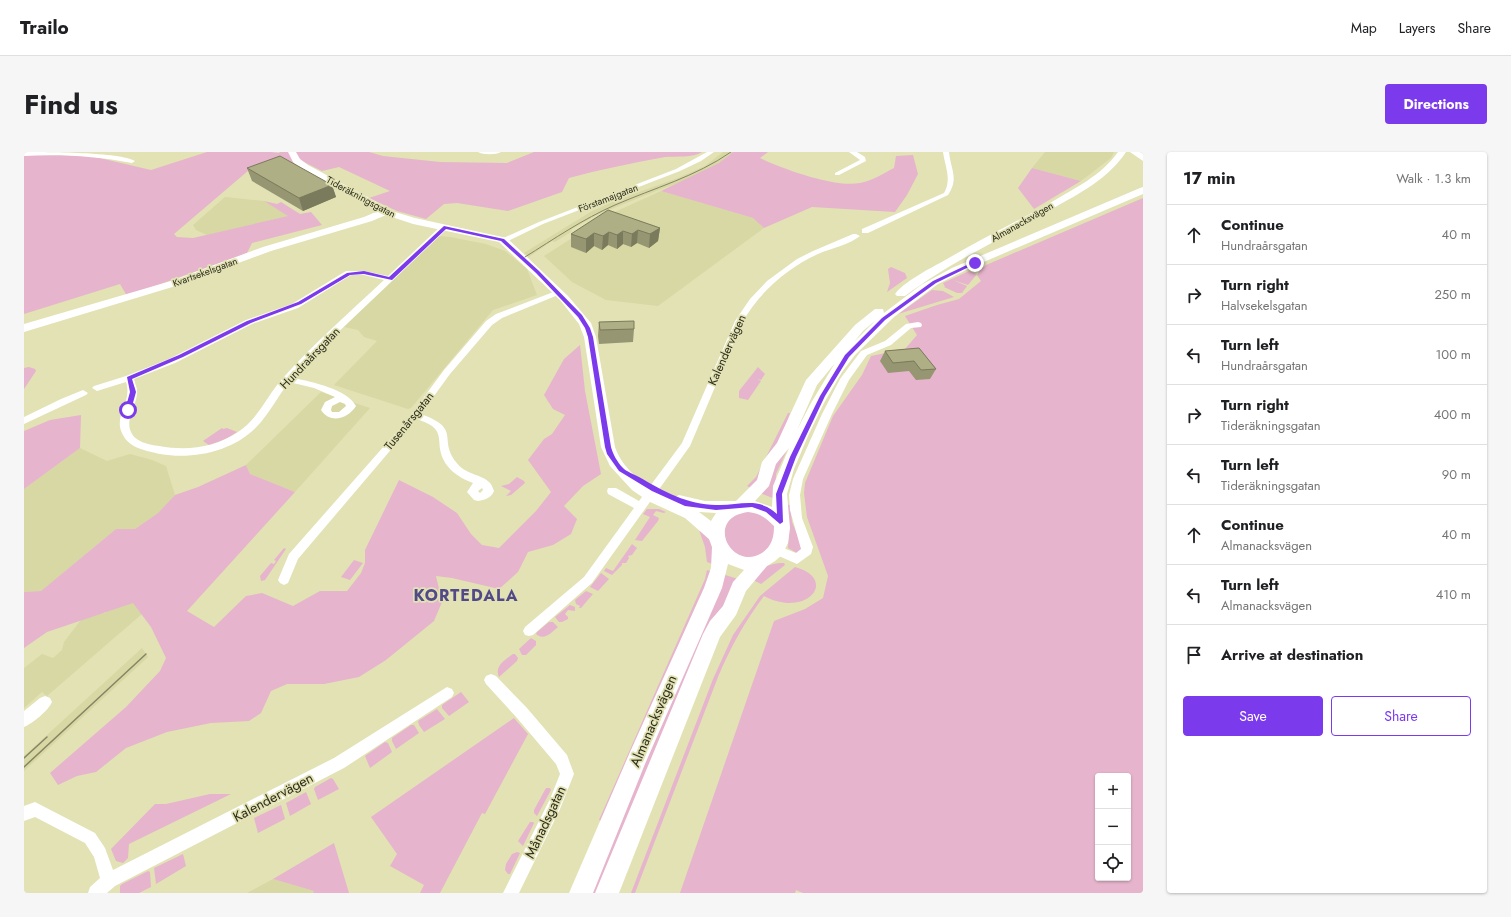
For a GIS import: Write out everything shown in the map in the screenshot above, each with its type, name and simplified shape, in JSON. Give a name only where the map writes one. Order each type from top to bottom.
[{"type":"main road","name":"Tideräkningsgatan","points":[[292,152],[296,160],[305,167],[386,212],[403,218],[503,240],[538,272],[580,316],[588,328],[610,454],[633,485],[649,497],[691,514],[718,542]]},
{"type":"main road","name":"Almanacksvägen","points":[[581,893],[637,759],[713,588],[719,568],[718,525],[720,520],[726,513],[738,506],[764,482],[769,462],[783,445],[811,383],[859,328],[921,278],[944,264],[995,238],[1084,186],[1117,160],[1122,152]]},
{"type":"main road","points":[[1134,152],[1143,158]]},
{"type":"main road","name":"Almanacksvägen","points":[[607,893],[712,634],[716,626],[730,610],[739,588],[769,556],[782,534],[779,494],[781,486],[810,419],[847,356],[884,319],[934,282],[1143,190]]},
{"type":"main road","name":"Kvartsekelsgatan","points":[[24,328],[174,283],[267,249],[368,219],[386,212]]},
{"type":"main road","name":"Tideräkningsgatan","points":[[649,497],[710,507],[738,506]]},
{"type":"main road","points":[[738,506],[752,504],[766,508],[775,515],[780,522]]},
{"type":"main road","points":[[718,542],[728,557],[736,562],[747,564],[769,556]]},
{"type":"street","points":[[24,154],[60,152],[95,154],[132,161]]},
{"type":"street","points":[[481,152],[498,152]]},
{"type":"street","name":"Förstamajgatan","points":[[503,240],[541,223],[678,170],[699,160],[711,152]]},
{"type":"street","points":[[837,174],[863,161],[863,158],[852,152]]},
{"type":"street","name":"Kalendervägen","points":[[529,630],[588,580],[686,444],[738,321],[748,306],[781,273],[810,255],[860,234],[946,194],[952,180],[946,152]]},
{"type":"street","name":"Hundraårsgatan","points":[[129,378],[133,392],[124,421],[127,434],[132,440],[142,445],[157,449],[180,452],[206,449],[226,443],[244,433],[260,418],[287,379],[445,227]]},
{"type":"street","points":[[97,388],[129,378],[181,356],[249,322],[300,303],[349,274],[364,273],[390,279]]},
{"type":"street","name":"Tusenårsgatan","points":[[284,580],[293,557],[348,496],[447,372],[492,320],[559,293]]},
{"type":"street","points":[[769,556],[796,559],[807,551],[796,516],[794,496],[796,487],[820,428],[845,380],[864,353],[888,343],[909,326],[918,325]]},
{"type":"street","points":[[287,379],[314,386],[340,396],[343,399]]},
{"type":"street","points":[[24,421],[83,393]]},
{"type":"street","points":[[415,414],[427,418],[439,425],[444,434],[446,452],[452,465],[467,476],[480,482]]},
{"type":"street","points":[[612,491],[649,497]]},
{"type":"street","name":"Månadsgatan","points":[[491,680],[522,713],[562,760],[567,774],[555,804],[511,893]]},
{"type":"street","name":"Kalendervägen","points":[[96,893],[109,880],[339,763],[447,693]]},
{"type":"street","points":[[24,720],[44,702]]},
{"type":"street","points":[[30,812],[90,838],[100,854],[109,880]]},
{"type":"shaded area","points":[[207,152],[369,152],[383,156],[440,162],[507,163],[534,152],[702,152],[689,156],[665,157],[569,178],[562,192],[508,211],[457,203],[444,204],[426,219],[397,211],[369,198],[390,191],[339,167],[322,171],[302,161],[249,170],[174,234],[177,237],[193,238],[288,216],[264,201],[277,204],[281,202],[300,214],[311,212],[322,225],[252,243],[247,253],[127,296],[120,284],[24,314],[24,156],[37,154],[91,156],[151,170]]},
{"type":"shaded area","points":[[723,152],[733,152],[719,163],[684,181],[599,214],[572,229],[571,232],[555,242],[552,241],[529,257],[524,253],[592,211],[705,166]]},
{"type":"shaded area","points":[[733,152],[768,152],[760,158],[809,176],[837,183],[860,183],[878,177],[894,168],[896,156],[913,155],[918,174],[907,195],[895,212],[812,207],[764,228],[753,218],[661,191],[719,163]]},
{"type":"shaded area","points":[[1045,152],[1114,152],[1111,158],[1081,181],[1032,168]]},
{"type":"shaded area","points":[[1032,168],[1081,181],[1034,209],[1018,188]]},
{"type":"shaded area","points":[[661,191],[753,218],[764,228],[658,306],[606,300],[572,282],[544,256],[608,215]]},
{"type":"shaded area","points":[[225,197],[264,201],[289,216],[207,235],[196,230],[193,225]]},
{"type":"shaded area","points":[[1143,198],[1143,893],[803,893],[796,890],[795,893],[680,893],[774,621],[805,609],[823,598],[828,576],[807,517],[804,493],[805,483],[833,416],[862,375],[871,356],[905,349],[917,335],[905,316],[959,299],[981,281],[977,275],[986,265]]},
{"type":"shaded area","points":[[438,236],[486,244],[505,251],[527,269],[537,295],[493,310],[411,408],[408,409],[334,385],[377,341],[364,337],[358,330],[344,327]]},
{"type":"shaded area","points":[[891,267],[905,273],[907,278],[887,292],[890,283],[888,269]]},
{"type":"shaded area","points":[[969,271],[977,274],[968,285],[953,280],[967,286],[962,293],[957,293],[944,287],[943,283]]},
{"type":"shaded area","points":[[932,290],[943,291],[954,297],[898,314]]},
{"type":"shaded area","points":[[580,345],[585,391],[601,474],[583,486],[564,506],[577,519],[571,534],[553,545],[528,552],[518,572],[499,589],[452,578],[436,576],[442,602],[434,621],[386,660],[359,677],[324,684],[287,684],[271,691],[261,713],[249,721],[211,723],[167,732],[126,748],[96,772],[77,776],[58,785],[50,773],[126,707],[160,671],[166,658],[151,627],[133,603],[47,632],[24,648],[24,592],[41,591],[116,529],[135,529],[158,513],[175,495],[198,487],[246,465],[250,474],[295,492],[187,611],[214,627],[246,596],[262,593],[293,606],[320,591],[347,591],[361,573],[365,563],[365,550],[399,480],[433,497],[457,513],[471,534],[482,545],[499,548],[536,511],[551,492],[528,460],[544,439],[552,434],[565,415],[553,409],[544,395],[564,359]]},
{"type":"shaded area","points":[[29,367],[35,369],[36,371],[24,389],[24,368]]},
{"type":"shaded area","points":[[758,367],[765,374],[761,380],[757,379],[761,381],[748,400],[739,398],[739,391]]},
{"type":"shaded area","points":[[321,392],[370,408],[295,492],[250,474],[246,465]]},
{"type":"shaded area","points":[[788,413],[790,413],[783,433],[770,463],[751,488],[747,486],[756,477]]},
{"type":"shaded area","points":[[81,415],[80,448],[24,489],[24,431],[50,420]]},
{"type":"shaded area","points":[[798,426],[776,474],[775,499],[760,493],[770,469]]},
{"type":"shaded area","points":[[222,428],[227,428],[237,432],[226,439],[209,445],[203,441]]},
{"type":"shaded area","points":[[80,448],[107,461],[130,454],[152,460],[166,466],[175,495],[158,513],[135,529],[116,529],[41,591],[24,592],[24,489]]},
{"type":"shaded area","points":[[517,477],[525,483],[511,495],[506,496],[511,491],[501,486],[509,484]]},
{"type":"shaded area","points":[[782,504],[790,505],[792,522],[801,544],[801,551],[797,553],[788,548],[789,533]]},
{"type":"shaded area","points":[[647,509],[659,509],[666,512],[656,511],[653,515],[659,518],[658,521],[642,541],[635,540],[650,517],[643,514]]},
{"type":"shaded area","points":[[759,510],[774,526],[773,539],[768,548],[760,555],[748,559],[727,550],[725,529],[732,516],[737,511]]},
{"type":"shaded area","points":[[699,530],[711,541],[715,565],[707,562],[705,547]]},
{"type":"shaded area","points":[[632,544],[637,548],[632,555],[628,556],[629,558],[626,563],[622,563],[622,565],[612,575],[604,571],[606,568],[613,571]]},
{"type":"shaded area","points":[[284,548],[286,549],[265,580],[261,581],[260,576],[271,563],[274,564],[276,561],[274,560]]},
{"type":"shaded area","points":[[354,560],[363,563],[350,580],[341,577]]},
{"type":"shaded area","points":[[784,563],[785,565],[761,584],[751,579],[764,568]]},
{"type":"shaded area","points":[[795,567],[808,573],[815,580],[816,588],[812,595],[804,600],[793,603],[779,602],[764,596],[744,625],[718,677],[635,893],[631,893],[713,679],[733,635],[760,596]]},
{"type":"shaded area","points":[[707,570],[714,572],[699,599],[603,821],[599,820],[705,579]]},
{"type":"shaded area","points":[[601,573],[609,579],[598,591],[590,587]]},
{"type":"shaded area","points":[[722,574],[738,579],[693,661],[596,893],[590,893]]},
{"type":"shaded area","points":[[586,591],[593,594],[581,608],[579,608],[580,606],[576,604],[575,600]]},
{"type":"shaded area","points":[[157,601],[47,696],[42,692],[24,708],[24,668],[42,654],[53,658],[62,650],[64,642],[84,616],[105,613],[120,603]]},
{"type":"shaded area","points":[[570,605],[575,607],[575,611],[568,610],[565,614],[568,619],[559,622],[555,617]]},
{"type":"shaded area","points":[[549,622],[553,622],[558,627],[550,634],[542,637],[536,634],[537,632]]},
{"type":"shaded area","points":[[531,638],[536,641],[536,645],[526,655],[522,655],[519,649]]},
{"type":"shaded area","points":[[142,648],[148,657],[24,771],[24,756]]},
{"type":"shaded area","points":[[515,654],[518,658],[517,661],[499,677],[499,666]]},
{"type":"shaded area","points":[[461,692],[469,702],[449,716],[442,708],[442,705]]},
{"type":"shaded area","points":[[437,709],[445,719],[424,732],[418,721]]},
{"type":"shaded area","points":[[514,718],[528,734],[485,814],[482,813],[440,893],[420,893],[424,885],[390,866],[397,854],[371,817]]},
{"type":"shaded area","points":[[411,725],[414,725],[419,733],[396,749],[392,738]]},
{"type":"shaded area","points":[[385,742],[388,743],[392,752],[370,768],[365,756]]},
{"type":"shaded area","points":[[331,778],[339,789],[318,800],[314,789],[315,787]]},
{"type":"shaded area","points":[[546,788],[550,788],[551,790],[537,816],[534,813],[534,810]]},
{"type":"shaded area","points":[[306,792],[311,804],[290,816],[286,803]]},
{"type":"shaded area","points":[[210,794],[231,794],[129,844],[128,858],[123,863],[116,861],[111,849],[155,804],[166,804]]},
{"type":"shaded area","points":[[281,805],[285,819],[258,833],[254,818]]},
{"type":"shaded area","points":[[530,822],[534,823],[523,846],[518,841]]},
{"type":"shaded area","points":[[334,843],[349,893],[313,893],[314,891],[273,879]]},
{"type":"shaded area","points":[[517,852],[520,853],[510,874],[508,874],[505,870],[506,864],[512,854]]},
{"type":"shaded area","points":[[183,854],[186,866],[156,884],[154,868]]},
{"type":"shaded area","points":[[148,871],[150,872],[151,887],[139,893],[120,893],[120,886],[122,884]]},
{"type":"shaded area","points":[[273,879],[314,891],[313,893],[247,893]]},
{"type":"building","points":[[280,156],[332,185],[299,198],[247,168]]},
{"type":"building","points":[[608,210],[660,228],[650,234],[638,230],[632,234],[623,231],[617,235],[609,232],[603,236],[594,233],[586,239],[571,234]]},
{"type":"building","points":[[634,321],[634,329],[600,330],[599,322]]},
{"type":"building","points":[[919,348],[936,369],[921,370],[914,361],[893,363],[885,351]]},
{"type":"tram line","points":[[525,257],[592,216],[674,182],[717,161],[731,152]]},
{"type":"tram line","points":[[24,767],[146,654]]},
{"type":"tram line","points":[[24,758],[47,737]]},
{"type":"district","name":"KORTEDALA","points":[[466,595]]},
{"type":"route","points":[[128,410],[133,392],[129,378],[181,356],[241,325],[285,310],[309,299],[343,276],[364,273],[390,279],[445,227],[503,240],[538,272],[580,316],[588,328],[590,337],[608,447],[610,454],[621,470],[631,474],[654,489],[688,504],[716,508],[752,504],[768,510],[775,515],[780,522],[779,494],[781,486],[810,419],[822,396],[847,356],[884,319],[934,282],[975,263]]}]
